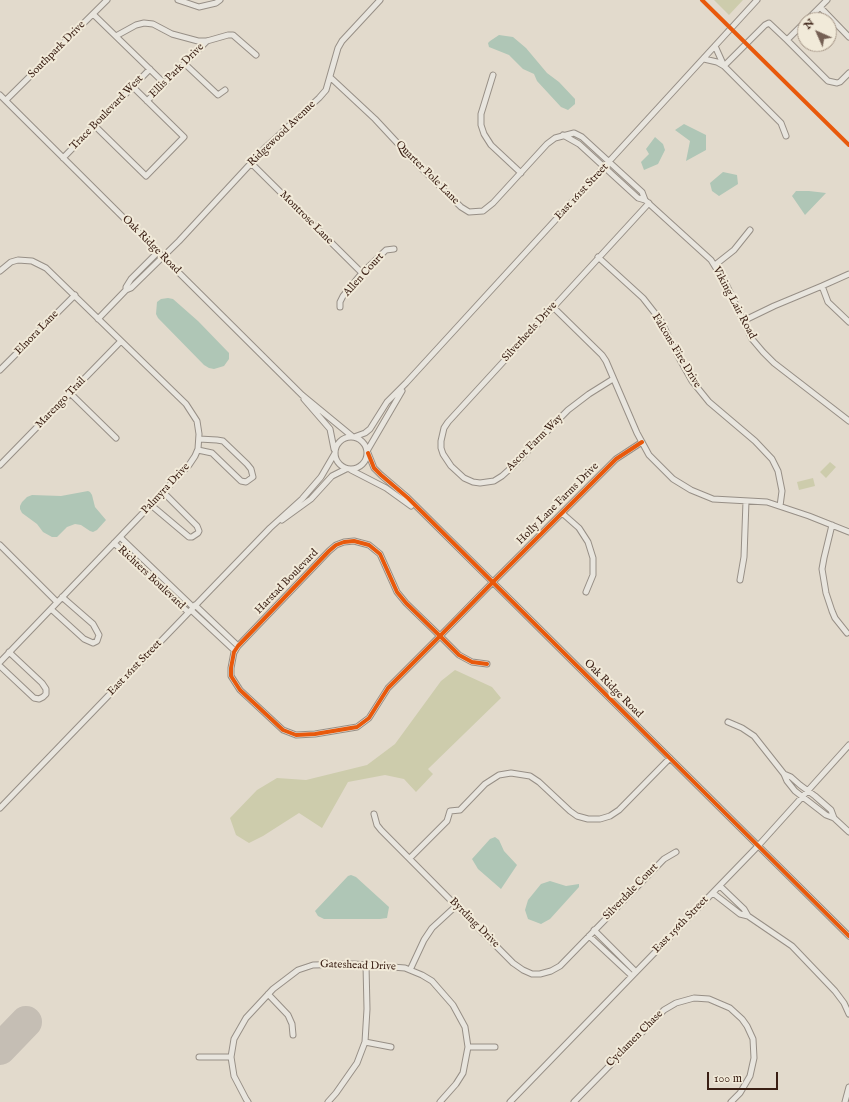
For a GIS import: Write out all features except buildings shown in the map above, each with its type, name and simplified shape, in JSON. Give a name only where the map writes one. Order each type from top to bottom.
[{"type":"street","name":"Southpark Drive","points":[[6,100],[107,0]]},
{"type":"street","points":[[178,0],[199,7],[216,3],[220,0]]},
{"type":"street","name":"Ridgewood Avenue","points":[[126,290],[131,288],[164,257],[266,147],[319,98],[326,90],[338,48],[342,41],[380,0]]},
{"type":"street","name":"East 161st Street","points":[[354,437],[365,433],[370,429],[387,402],[610,162],[757,0]]},
{"type":"street","points":[[815,12],[827,0]]},
{"type":"street","points":[[820,7],[849,37]]},
{"type":"street","points":[[93,14],[165,84]]},
{"type":"street","points":[[116,36],[136,25],[144,23],[153,24],[172,34],[198,41],[207,41],[228,34],[233,35],[256,55]]},
{"type":"street","points":[[724,66],[764,24],[771,24],[828,81],[834,84],[840,82],[849,73]]},
{"type":"street","points":[[787,40],[797,30]]},
{"type":"street","name":"Ellis Park Drive","points":[[147,101],[207,41]]},
{"type":"street","points":[[715,46],[724,66]]},
{"type":"street","points":[[704,59],[717,62],[724,66],[781,124],[786,136]]},
{"type":"street","points":[[185,64],[218,95],[225,90]]},
{"type":"street","name":"Trace Boulevard West","points":[[63,158],[150,69]]},
{"type":"street","points":[[493,75],[481,114],[481,125],[484,134],[491,145],[521,173]]},
{"type":"street","name":"Quarter Pole Lane","points":[[330,78],[375,119],[416,163],[461,207],[470,212],[483,211],[493,203],[548,144],[555,138],[563,135]]},
{"type":"street","points":[[95,126],[146,176],[184,137],[132,86]]},
{"type":"street","name":"Oak Ridge Road","points":[[0,95],[302,395],[354,437]]},
{"type":"street","points":[[563,135],[574,133],[582,137],[642,192],[647,202]]},
{"type":"street","points":[[563,135],[579,144],[604,168]]},
{"type":"street","name":"Montrose Lane","points":[[251,163],[362,273]]},
{"type":"street","name":"Viking Lair Road","points":[[604,168],[638,198],[647,202],[711,260],[728,286],[752,339],[774,363],[849,421]]},
{"type":"street","name":"Silverheels Drive","points":[[454,469],[446,461],[441,448],[444,428],[448,422],[647,202]]},
{"type":"street","points":[[715,265],[734,250],[750,230]]},
{"type":"street","name":"Allen Court","points":[[340,307],[340,302],[343,296],[362,273],[386,250],[394,249]]},
{"type":"street","points":[[98,319],[126,290],[126,287],[131,279],[158,252]]},
{"type":"street","name":"Falcons Fire Drive","points":[[598,257],[643,298],[661,321],[692,381],[709,402],[755,441],[772,459],[778,471],[782,491],[780,506]]},
{"type":"street","name":"Palmyra Drive","points":[[0,271],[11,262],[18,260],[32,261],[46,268],[186,404],[197,421],[199,439],[198,450],[189,465],[9,652],[2,655],[0,662]]},
{"type":"street","points":[[743,321],[849,274]]},
{"type":"street","points":[[822,286],[828,302],[849,322]]},
{"type":"street","name":"Elnora Lane","points":[[0,370],[74,296]]},
{"type":"street","points":[[553,307],[602,355],[649,455],[673,479],[691,490],[713,498],[767,502],[849,532]]},
{"type":"street","name":"Marengo Trail","points":[[0,465],[121,341]]},
{"type":"street","name":"Ascot Farm Way","points":[[454,469],[464,478],[473,482],[486,483],[494,481],[512,467],[577,403],[603,384],[613,379]]},
{"type":"street","name":"East 161st Street","points":[[368,452],[406,383]]},
{"type":"street","points":[[70,393],[116,438]]},
{"type":"street","name":"Oak Ridge Road","points":[[302,395],[306,402],[330,429],[335,453]]},
{"type":"street","points":[[354,437],[364,442],[368,452],[365,463],[356,469],[348,470],[337,462],[335,453],[339,442],[344,439],[354,437]]},
{"type":"street","points":[[198,450],[212,453],[241,481],[246,482],[253,477],[251,469],[247,464],[223,442],[217,440],[199,439]]},
{"type":"street","name":"Holly Lane Farms Drive","points":[[237,648],[232,660],[231,676],[240,690],[283,730],[296,735],[315,734],[357,727],[369,718],[388,688],[616,459],[642,442]]},
{"type":"street","name":"Oak Ridge Road","points":[[368,452],[374,468],[408,498],[424,516],[849,936]]},
{"type":"street","name":"East 161st Street","points":[[0,808],[270,528],[302,499],[321,477],[335,453]]},
{"type":"street","name":"East 161st Street","points":[[270,528],[312,499],[332,476],[348,470]]},
{"type":"street","name":"Oak Ridge Road","points":[[348,470],[386,488],[424,516]]},
{"type":"street","points":[[151,505],[189,537],[198,534],[199,531],[197,526],[163,492]]},
{"type":"street","points":[[740,580],[744,557],[746,501]]},
{"type":"street","points":[[562,513],[579,528],[588,542],[593,558],[593,575],[586,592]]},
{"type":"street","points":[[832,525],[822,569],[824,584],[835,618],[847,633]]},
{"type":"street","name":"Richters Boulevard","points":[[120,537],[192,608]]},
{"type":"street","name":"Harstad Boulevard","points":[[237,648],[330,550],[336,545],[344,542],[354,541],[368,545],[380,554],[397,592],[406,603],[440,636]]},
{"type":"street","name":"Richters Boulevard","points":[[114,543],[192,608]]},
{"type":"street","points":[[0,545],[57,602]]},
{"type":"street","points":[[51,609],[84,638],[93,643],[97,641],[99,635],[93,624],[62,597]]},
{"type":"street","points":[[192,608],[237,648]]},
{"type":"street","points":[[440,636],[459,655],[472,662],[487,664]]},
{"type":"street","points":[[0,666],[34,698],[40,698],[46,694],[46,689],[42,683],[9,652]]},
{"type":"street","points":[[728,722],[742,728],[754,736],[784,774],[815,796],[831,810],[834,818]]},
{"type":"street","name":"East 156th Street","points":[[510,1102],[758,846],[849,745]]},
{"type":"street","points":[[410,858],[447,821],[450,811],[460,810],[485,784],[494,777],[516,773],[534,778],[577,816],[588,819],[600,819],[610,816],[619,810],[670,758]]},
{"type":"street","points":[[784,774],[786,781],[802,797],[826,815],[834,818],[849,831]]},
{"type":"street","name":"Byrding Drive","points":[[374,814],[377,825],[513,963],[522,970],[532,974],[540,974],[551,971],[560,966],[589,936]]},
{"type":"street","name":"Silverdale Court","points":[[589,936],[664,859],[676,852]]},
{"type":"street","points":[[720,886],[744,909],[748,916]]},
{"type":"street","points":[[713,893],[740,914],[748,916],[783,939],[796,950],[835,991],[844,1003],[849,1014]]},
{"type":"street","points":[[410,970],[424,940],[432,928],[456,905]]},
{"type":"street","points":[[594,930],[636,972]]},
{"type":"street","points":[[589,936],[632,976]]},
{"type":"street","name":"Gateshead Drive","points":[[231,1057],[234,1039],[246,1018],[268,994],[288,976],[298,970],[313,965],[366,965],[405,968],[422,974],[432,981],[453,1005],[465,1027],[468,1047],[463,1073],[456,1084],[440,1102]]},
{"type":"street","points":[[328,1102],[340,1088],[357,1063],[365,1042],[367,1009],[366,965]]},
{"type":"street","points":[[268,994],[288,1015],[292,1024],[293,1035]]},
{"type":"street","name":"Cyclamen Chase","points":[[574,1102],[664,1010],[676,1003],[694,998],[717,1001],[734,1011],[747,1026],[753,1039],[753,1069],[747,1083],[731,1102]]},
{"type":"street","points":[[365,1042],[391,1048]]},
{"type":"street","points":[[468,1047],[495,1047]]},
{"type":"street","points":[[198,1057],[231,1057],[234,1076],[248,1102]]},
{"type":"street","points":[[845,1102],[849,1087]]},
{"type":"shaded area","points":[[714,0],[743,0],[729,15]]},
{"type":"shaded area","points":[[499,35],[513,37],[526,48],[547,73],[559,82],[575,99],[575,104],[568,110],[561,107],[537,81],[534,74],[523,69],[509,55],[489,47],[488,43]]},
{"type":"shaded area","points":[[684,124],[706,135],[706,150],[686,161],[690,141],[675,130]]},
{"type":"shaded area","points":[[655,137],[663,144],[665,150],[658,164],[644,170],[641,162],[649,154],[646,149]]},
{"type":"shaded area","points":[[723,172],[737,175],[738,184],[719,196],[712,191],[710,183]]},
{"type":"shaded area","points":[[796,191],[826,193],[805,215],[792,196]]},
{"type":"shaded area","points":[[161,299],[173,299],[198,321],[229,353],[229,359],[224,366],[214,369],[204,365],[158,318],[156,314],[157,302]]},
{"type":"shaded area","points":[[830,462],[836,467],[826,478],[820,472]]},
{"type":"shaded area","points":[[813,478],[815,486],[799,490],[797,482]]},
{"type":"shaded area","points":[[88,491],[92,495],[95,507],[106,520],[97,530],[93,532],[81,525],[75,524],[67,527],[57,537],[52,537],[43,532],[37,524],[22,513],[20,509],[22,502],[27,497],[32,495],[61,496]]},
{"type":"shaded area","points":[[455,670],[492,687],[501,698],[428,769],[433,774],[416,792],[404,779],[385,775],[348,782],[322,828],[299,813],[263,836],[249,843],[236,835],[230,818],[257,790],[277,778],[306,780],[367,765],[395,744],[441,681]]},
{"type":"shaded area","points":[[495,837],[499,840],[504,851],[517,865],[501,889],[478,869],[472,859],[490,839]]},
{"type":"shaded area","points":[[351,875],[356,877],[389,907],[387,918],[324,919],[318,916],[315,911],[348,876]]},
{"type":"shaded area","points":[[550,881],[566,886],[579,884],[579,887],[550,919],[541,924],[528,919],[525,910],[528,900],[541,884]]},
{"type":"runway","points":[[0,1049],[26,1022]]},
{"type":"cycle path","points":[[702,0],[849,145]]},
{"type":"cycle path","points":[[487,664],[472,662],[459,655],[440,636],[406,603],[397,592],[380,554],[369,545],[354,541],[336,545],[329,551],[238,646],[234,652],[231,676],[240,690],[283,730],[296,735],[315,734],[357,727],[369,718],[388,688],[440,636],[492,583],[616,459],[642,442]]},
{"type":"cycle path","points":[[368,453],[374,468],[408,498],[849,936]]}]
